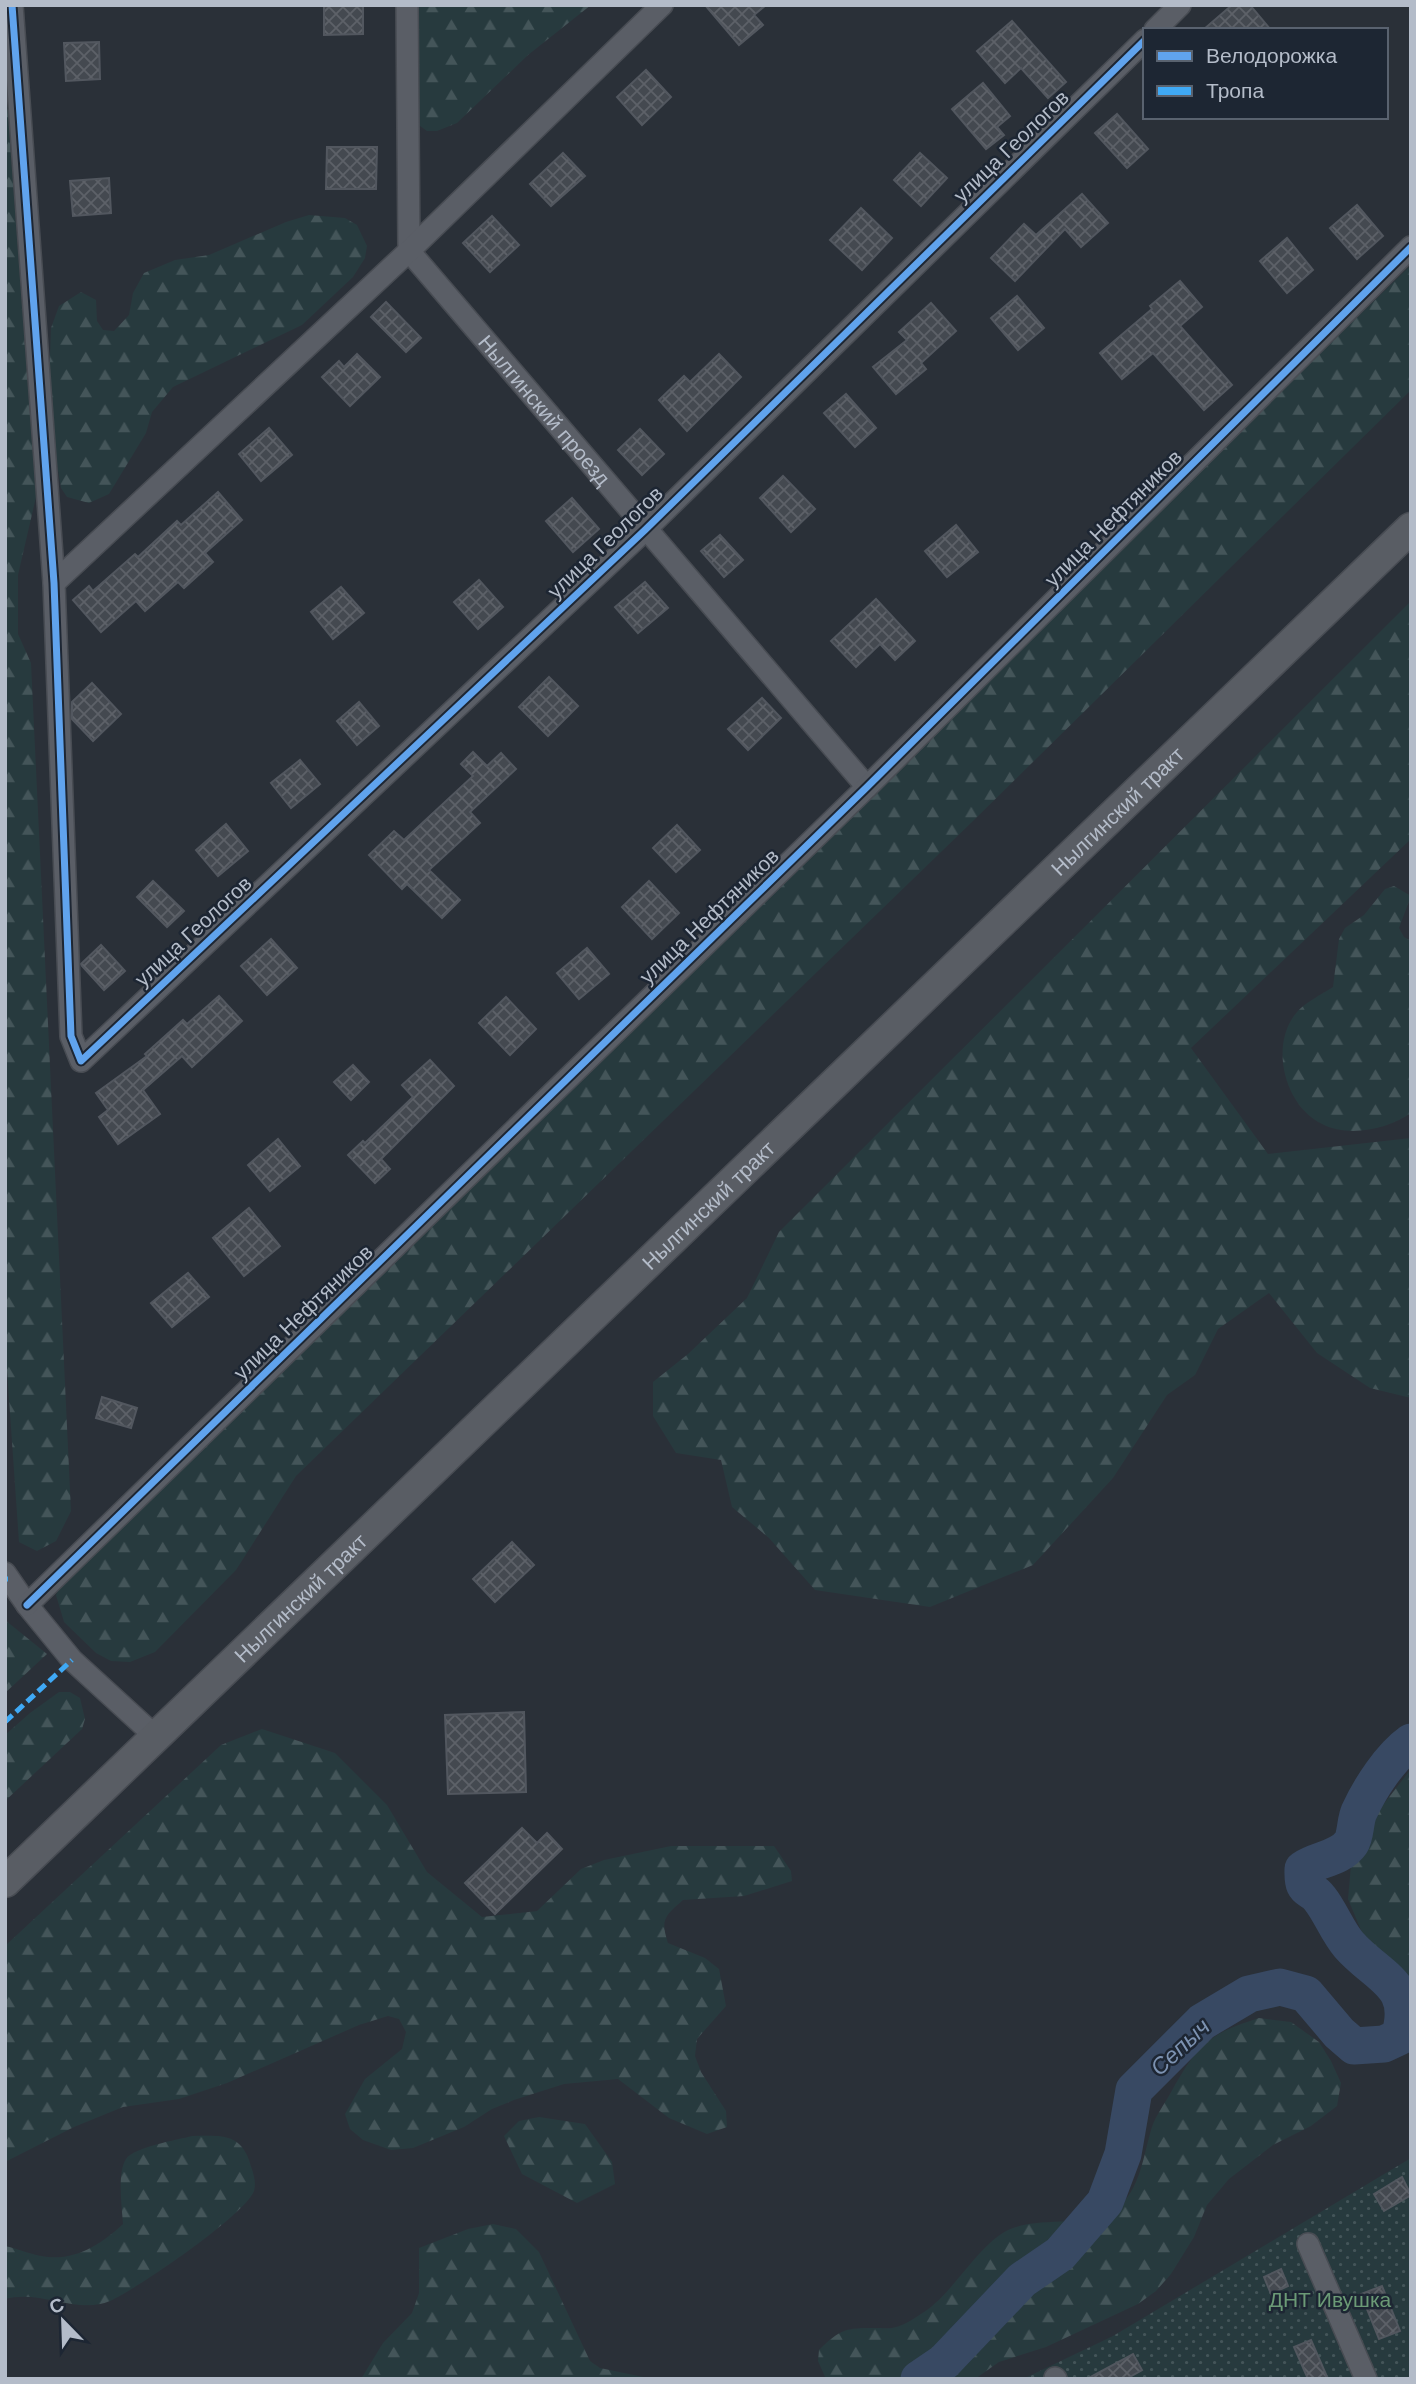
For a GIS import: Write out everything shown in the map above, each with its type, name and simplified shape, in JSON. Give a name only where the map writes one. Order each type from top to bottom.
[{"type":"main road","name":"Нылгинский тракт","points":[[5,1882],[1411,528]]},
{"type":"street","points":[[12,5],[54,583]]},
{"type":"street","points":[[407,5],[409,251]]},
{"type":"street","points":[[54,583],[409,251],[662,5]]},
{"type":"street","points":[[1157,28],[1180,5]]},
{"type":"street","name":"улица Геологов","points":[[54,583],[71,1036],[81,1061],[645,530],[1143,42]]},
{"type":"street","name":"улица Нефтяников","points":[[27,1605],[867,787],[1411,247]]},
{"type":"street","name":"Нылгинский проезд","points":[[409,251],[867,787]]},
{"type":"street","points":[[5,1573],[72,1660],[155,1736]]},
{"type":"street","points":[[1308,2244],[1366,2379]]},
{"type":"green space","points":[[401,5],[591,5],[528,55],[457,123],[437,131],[427,131],[409,118]]},
{"type":"green space","points":[[5,74],[36,497],[18,575],[18,634],[31,663],[71,1511],[56,1541],[37,1551],[19,1542],[5,1342]]},
{"type":"green space","points":[[309,215],[345,218],[357,225],[367,246],[365,258],[353,277],[302,325],[173,387],[152,412],[146,433],[109,494],[89,503],[67,497],[61,488],[48,411],[51,328],[59,306],[81,292],[96,300],[97,321],[103,330],[114,331],[129,315],[133,293],[144,273],[175,260],[209,255]]},
{"type":"green space","points":[[1411,265],[1411,390],[972,822],[296,1476],[236,1570],[155,1652],[130,1662],[111,1661],[96,1653],[64,1622],[56,1595],[66,1574]]},
{"type":"green space","points":[[1411,601],[1411,839],[1191,1048],[1268,1154],[1411,1138],[1411,1398],[1370,1388],[1317,1353],[1269,1293],[1218,1329],[1195,1375],[1167,1395],[1113,1478],[1033,1565],[930,1607],[815,1590],[769,1538],[732,1507],[721,1460],[676,1453],[653,1416],[653,1382],[688,1354],[747,1298],[779,1232]]},
{"type":"green space","points":[[1394,886],[1411,896],[1399,928],[1404,937],[1411,941],[1411,1113],[1402,1119],[1368,1130],[1333,1128],[1309,1115],[1290,1089],[1283,1057],[1284,1040],[1288,1025],[1297,1012],[1333,987],[1339,939],[1345,928],[1364,915],[1385,889]]},
{"type":"green space","points":[[5,1620],[47,1654],[5,1693]]},
{"type":"green space","points":[[59,1692],[70,1692],[80,1698],[85,1719],[82,1729],[5,1801],[5,1735]]},
{"type":"green space","points":[[262,1729],[335,1753],[387,1805],[427,1872],[482,1917],[537,1911],[581,1869],[604,1860],[671,1846],[774,1846],[791,1871],[792,1881],[744,1896],[683,1900],[668,1914],[664,1923],[668,1943],[705,1958],[719,1969],[726,2006],[697,2039],[695,2056],[701,2072],[726,2111],[727,2127],[707,2134],[669,2118],[618,2079],[564,2084],[492,2109],[464,2127],[413,2148],[391,2150],[363,2140],[350,2129],[345,2114],[365,2079],[402,2049],[406,2032],[399,2019],[388,2016],[359,2025],[227,2083],[179,2099],[123,2107],[74,2127],[5,2162],[5,1946],[221,1745]]},
{"type":"green space","points":[[1411,1769],[1411,1982],[1401,1979],[1383,1963],[1366,1942],[1348,1899],[1352,1854],[1383,1805]]},
{"type":"green space","points":[[1259,2018],[1291,2022],[1319,2042],[1341,2083],[1337,2106],[1311,2126],[1273,2145],[1229,2179],[1207,2205],[1194,2237],[1171,2274],[1156,2291],[1138,2304],[1046,2347],[999,2362],[975,2379],[826,2379],[818,2361],[819,2350],[827,2342],[846,2330],[903,2325],[924,2312],[947,2292],[979,2254],[1001,2234],[1026,2225],[1092,2218],[1116,2208],[1131,2193],[1158,2114],[1196,2054],[1205,2044],[1227,2030]]},
{"type":"green space","points":[[539,2117],[585,2124],[612,2162],[615,2184],[577,2203],[522,2174],[504,2136],[519,2121]]},
{"type":"green space","points":[[192,2136],[227,2138],[240,2144],[245,2151],[255,2179],[255,2187],[232,2217],[165,2267],[110,2301],[85,2305],[32,2297],[5,2299],[5,2246],[37,2255],[59,2257],[79,2253],[98,2244],[123,2224],[121,2181],[126,2159],[146,2148]]},
{"type":"green space","name":"ДНТ Ивушка","points":[[1411,2158],[1411,2379],[1023,2379],[1113,2336]]},
{"type":"green space","points":[[493,2224],[516,2229],[539,2252],[590,2361],[600,2368],[653,2379],[361,2379],[383,2343],[412,2313],[419,2293],[419,2248],[468,2229]]},
{"type":"building","points":[[324,5],[363,5],[363,34],[324,35]]},
{"type":"building","points":[[705,5],[766,5],[754,15],[763,25],[739,45]]},
{"type":"building","points":[[1232,5],[1250,5],[1269,28],[1205,28]]},
{"type":"building","points":[[1012,21],[1066,82],[1048,98],[1021,68],[1005,83],[977,51]]},
{"type":"building","points":[[99,42],[100,79],[66,81],[64,43]]},
{"type":"building","points":[[646,70],[671,97],[642,125],[617,97]]},
{"type":"building","points":[[983,83],[1010,116],[997,127],[1004,135],[986,149],[952,109]]},
{"type":"building","points":[[1117,114],[1148,149],[1127,168],[1095,133]]},
{"type":"building","points":[[327,147],[377,147],[376,189],[326,189]]},
{"type":"building","points":[[563,153],[585,176],[551,206],[530,184]]},
{"type":"building","points":[[920,153],[947,178],[921,206],[894,180]]},
{"type":"building","points":[[109,178],[111,213],[73,216],[70,181]]},
{"type":"building","points":[[1082,194],[1108,223],[1081,247],[1065,229],[1015,281],[991,258],[1024,224],[1036,235]]},
{"type":"building","points":[[1357,205],[1383,236],[1357,259],[1330,228]]},
{"type":"building","points":[[861,208],[892,238],[862,270],[830,240]]},
{"type":"building","points":[[492,216],[519,245],[490,272],[463,243]]},
{"type":"building","points":[[1287,238],[1313,270],[1287,293],[1260,261]]},
{"type":"building","points":[[1180,281],[1202,307],[1180,326],[1232,385],[1204,410],[1153,353],[1122,379],[1100,353]]},
{"type":"building","points":[[1017,296],[1044,328],[1018,350],[991,318]]},
{"type":"building","points":[[386,302],[421,338],[406,352],[371,317]]},
{"type":"building","points":[[931,303],[956,331],[921,363],[926,369],[896,394],[873,367],[907,340],[899,332]]},
{"type":"building","points":[[357,354],[380,377],[350,406],[322,377],[339,361],[344,367]]},
{"type":"building","points":[[719,354],[741,377],[687,431],[659,400],[684,376],[690,382]]},
{"type":"building","points":[[846,394],[876,428],[855,447],[824,413]]},
{"type":"building","points":[[269,428],[292,455],[261,481],[239,454]]},
{"type":"building","points":[[640,429],[664,454],[642,475],[618,450]]},
{"type":"building","points":[[783,476],[815,509],[791,532],[760,498]]},
{"type":"building","points":[[218,492],[242,520],[205,553],[213,562],[184,588],[178,582],[145,611],[136,601],[101,632],[73,600],[89,586],[93,591],[135,554],[138,557],[177,521],[181,525]]},
{"type":"building","points":[[572,498],[599,529],[573,552],[546,521]]},
{"type":"building","points":[[956,525],[978,552],[947,577],[925,551]]},
{"type":"building","points":[[720,535],[743,560],[724,577],[701,551]]},
{"type":"building","points":[[479,580],[503,607],[478,629],[454,602]]},
{"type":"building","points":[[645,582],[668,608],[638,633],[615,607]]},
{"type":"building","points":[[341,587],[364,613],[333,639],[311,612]]},
{"type":"building","points":[[876,599],[915,641],[895,660],[880,644],[856,667],[831,641]]},
{"type":"building","points":[[549,677],[578,706],[548,736],[519,707]]},
{"type":"building","points":[[92,683],[121,714],[93,741],[72,719],[72,702]]},
{"type":"building","points":[[762,698],[781,718],[748,750],[728,729]]},
{"type":"building","points":[[359,702],[379,726],[357,745],[337,721]]},
{"type":"building","points":[[473,752],[487,766],[501,753],[516,769],[470,812],[480,823],[429,870],[460,900],[442,918],[407,884],[402,889],[369,855],[394,831],[404,840],[473,776],[461,764]]},
{"type":"building","points":[[300,760],[320,784],[291,808],[271,783]]},
{"type":"building","points":[[226,824],[248,851],[218,876],[196,850]]},
{"type":"building","points":[[677,825],[700,850],[676,872],[653,848]]},
{"type":"building","points":[[153,881],[184,911],[167,927],[137,897]]},
{"type":"building","points":[[649,881],[679,913],[652,939],[622,907]]},
{"type":"building","points":[[271,939],[297,968],[267,995],[241,966]]},
{"type":"building","points":[[101,945],[125,971],[104,990],[81,964]]},
{"type":"building","points":[[587,948],[609,974],[579,999],[557,973]]},
{"type":"building","points":[[219,996],[242,1021],[192,1067],[182,1056],[143,1090],[160,1114],[118,1144],[99,1117],[108,1110],[96,1093],[147,1056],[145,1054],[183,1020],[187,1024]]},
{"type":"building","points":[[506,997],[536,1029],[510,1055],[479,1023]]},
{"type":"building","points":[[430,1060],[454,1086],[381,1159],[390,1169],[375,1183],[348,1155],[363,1141],[365,1143],[413,1097],[402,1085]]},
{"type":"building","points":[[353,1065],[369,1082],[351,1100],[334,1082]]},
{"type":"building","points":[[278,1139],[300,1166],[270,1191],[248,1165]]},
{"type":"building","points":[[249,1208],[280,1246],[244,1276],[213,1238]]},
{"type":"building","points":[[188,1273],[209,1297],[172,1327],[151,1303]]},
{"type":"building","points":[[102,1397],[137,1408],[131,1428],[96,1418]]},
{"type":"building","points":[[512,1542],[534,1565],[495,1602],[473,1579]]},
{"type":"building","points":[[524,1712],[526,1792],[448,1794],[445,1715]]},
{"type":"building","points":[[522,1828],[537,1843],[547,1833],[562,1849],[495,1914],[465,1883]]},
{"type":"building","points":[[1402,2177],[1411,2195],[1384,2211],[1374,2194]]},
{"type":"building","points":[[1281,2269],[1288,2286],[1271,2294],[1264,2277]]},
{"type":"building","points":[[1382,2286],[1400,2331],[1379,2339],[1361,2294]]},
{"type":"building","points":[[1311,2340],[1328,2379],[1308,2379],[1294,2347]]},
{"type":"building","points":[[1133,2354],[1142,2370],[1126,2379],[1087,2379]]},
{"type":"waterway","name":"Сепыч","points":[[919,2379],[944,2362],[1022,2280],[1060,2254],[1105,2202],[1123,2154],[1134,2090],[1202,2022],[1249,1994],[1280,1987],[1306,1994],[1339,2033],[1354,2046],[1384,2044],[1399,2037],[1403,2019],[1398,1993],[1391,1983],[1345,1940],[1320,1899],[1305,1886],[1303,1869],[1335,1856],[1351,1843],[1358,1816],[1369,1793],[1388,1764],[1411,1742]]},
{"type":"marked path","points":[[5,1722],[72,1660]]},
{"type":"cycle path","points":[[12,5],[54,583],[71,1036],[81,1061],[645,530],[1143,42]]},
{"type":"cycle path","points":[[27,1605],[867,787],[1411,247]]}]
